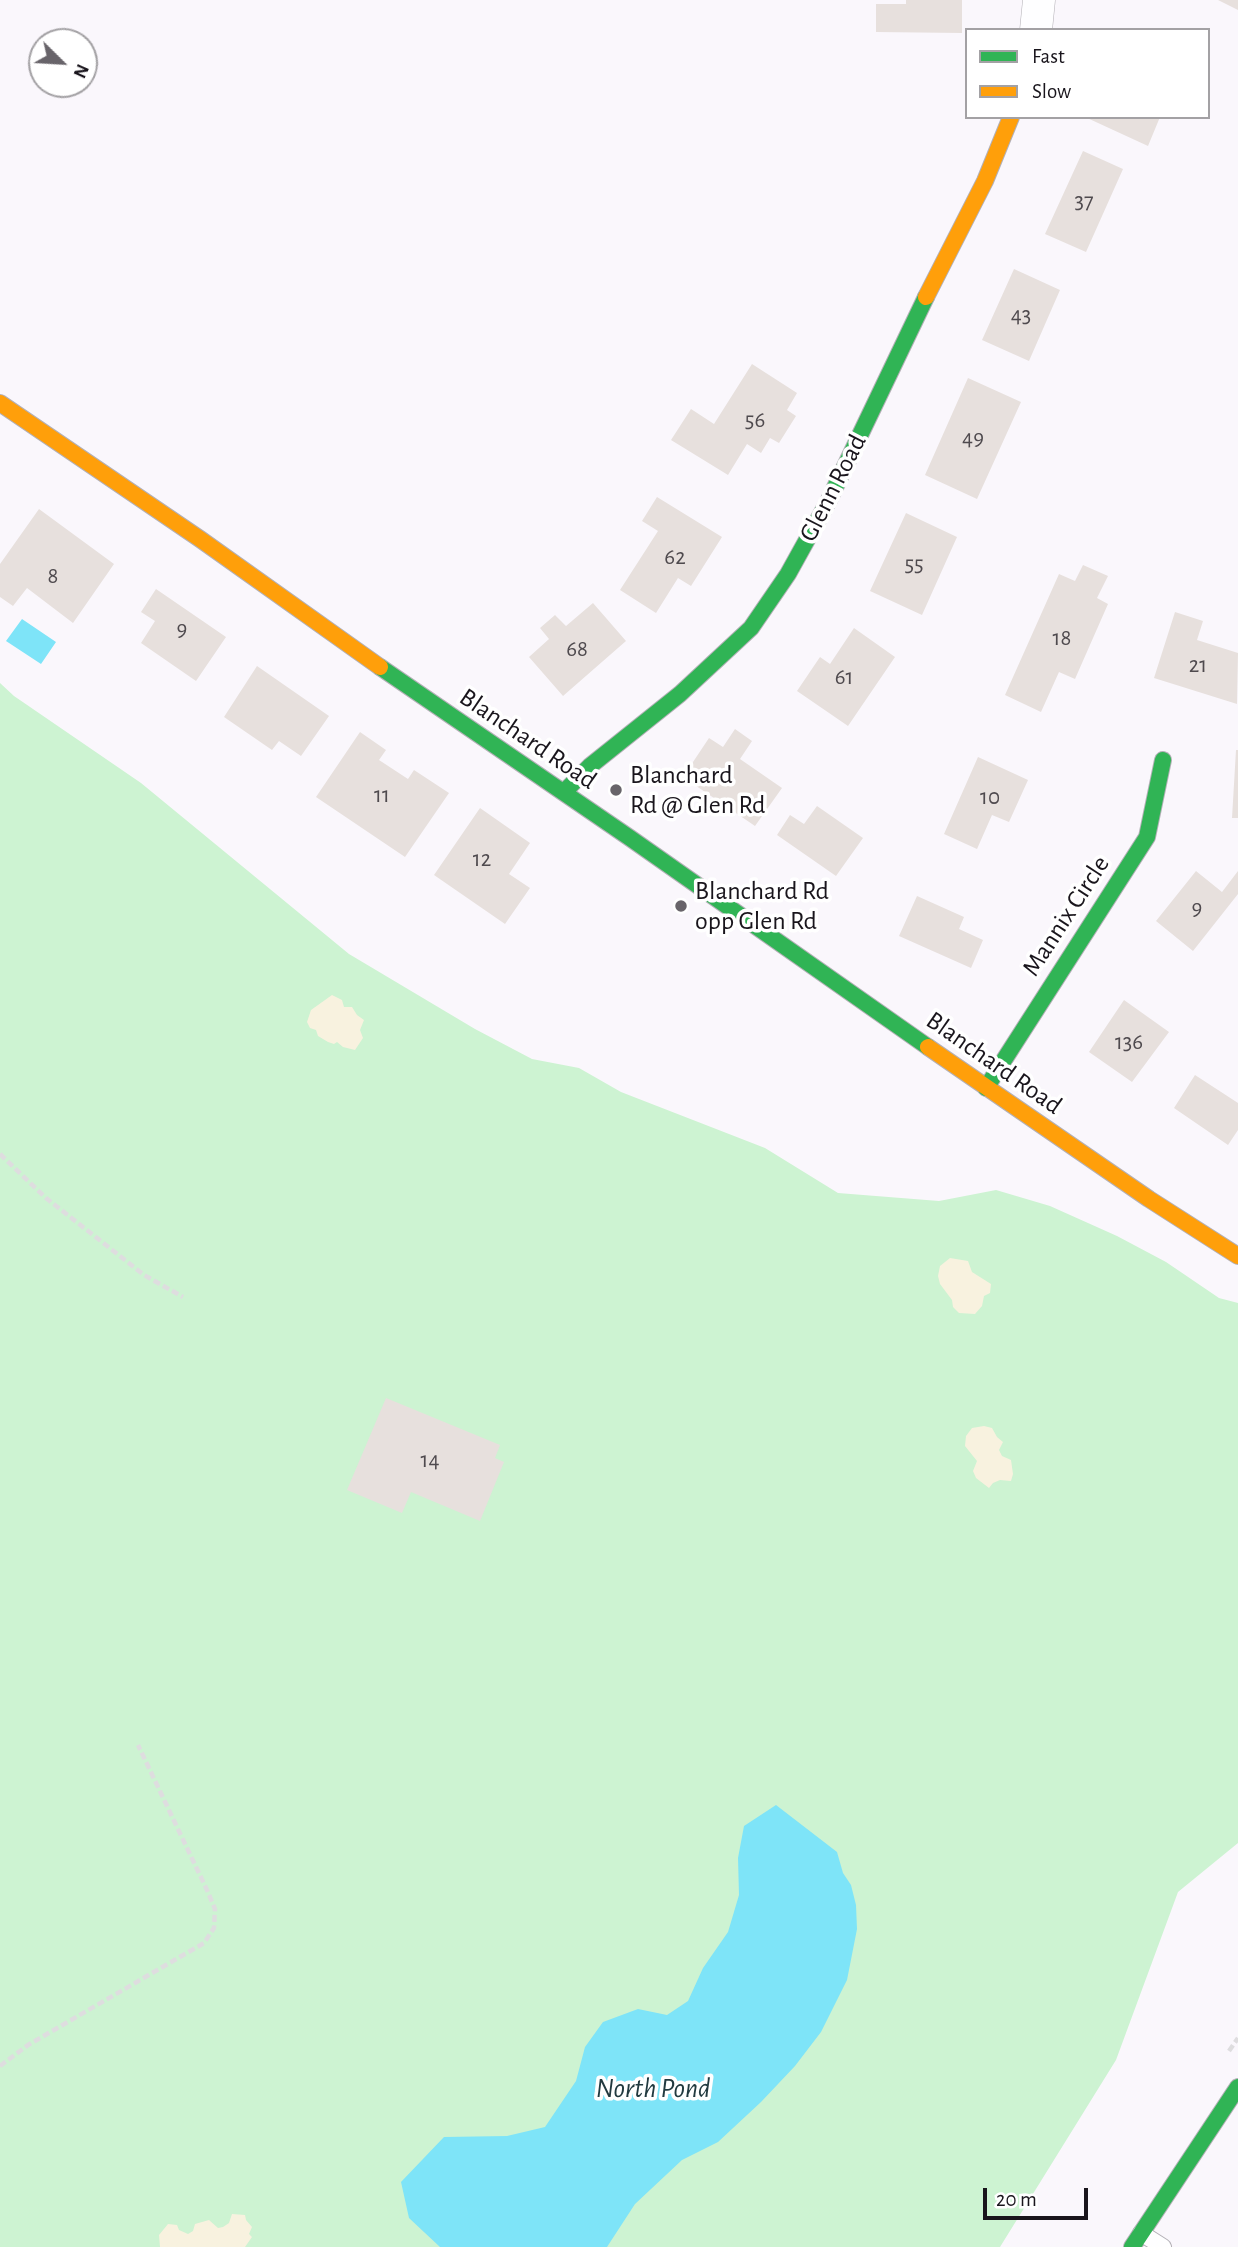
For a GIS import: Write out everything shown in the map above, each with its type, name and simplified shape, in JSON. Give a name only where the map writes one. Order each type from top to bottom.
[{"type":"street","points":[[1037,28],[1039,0]]},
{"type":"street","name":"Glenn Road","points":[[564,792],[590,766],[680,694],[751,628],[788,574],[829,500],[942,263],[985,181],[1010,119]]},
{"type":"street","name":"Blanchard Road","points":[[0,403],[200,539],[986,1088],[1238,1256]]},
{"type":"street","name":"Mannix Circle","points":[[986,1088],[1147,837],[1163,760]]},
{"type":"street","points":[[1137,2240],[1238,2087]]},
{"type":"lane","points":[[1137,2240],[1163,2247]]},
{"type":"path","points":[[0,1154],[46,1198],[144,1275],[183,1297]]},
{"type":"path","points":[[0,2066],[28,2045],[204,1943],[214,1928],[215,1909],[138,1745]]},
{"type":"green space","points":[[0,683],[14,696],[141,783],[349,954],[475,1029],[532,1059],[579,1068],[621,1092],[765,1148],[838,1193],[939,1201],[996,1190],[1050,1206],[1117,1236],[1166,1262],[1219,1298],[1238,1303],[1238,1843],[1178,1892],[1116,2060],[1000,2247],[0,2247]]},
{"type":"sand","points":[[332,995],[342,1000],[344,1007],[352,1007],[364,1020],[360,1030],[363,1038],[355,1050],[343,1047],[337,1042],[328,1042],[318,1036],[316,1030],[310,1028],[307,1022],[311,1010]]},
{"type":"sand","points":[[950,1258],[968,1261],[972,1272],[991,1284],[990,1293],[984,1296],[982,1306],[975,1314],[959,1313],[940,1284],[940,1266]]},
{"type":"sand","points":[[972,1428],[992,1428],[1003,1442],[999,1450],[1002,1456],[1011,1460],[1013,1474],[1011,1481],[1000,1480],[989,1488],[976,1478],[973,1471],[977,1461],[965,1446],[966,1436]]},
{"type":"sand","points":[[232,2214],[245,2215],[252,2227],[249,2234],[252,2237],[245,2247],[160,2247],[159,2235],[168,2224],[177,2225],[179,2230],[188,2234],[193,2231],[195,2224],[209,2220],[218,2228],[223,2227],[229,2223]]},
{"type":"water","points":[[22,619],[56,642],[41,664],[6,641]]},
{"type":"water","name":"North Pond","points":[[776,1805],[837,1852],[856,1905],[857,1929],[847,1980],[821,2032],[795,2066],[718,2142],[682,2160],[635,2204],[607,2247],[440,2247],[409,2218],[401,2182],[444,2137],[507,2136],[545,2127],[576,2081],[585,2047],[603,2022],[638,2009],[667,2015],[688,2001],[703,1968],[728,1932],[739,1895],[738,1858],[744,1826]]},
{"type":"building","points":[[906,0],[962,0],[962,33],[876,32],[876,4],[906,4]]},
{"type":"building","points":[[1218,0],[1238,0],[1238,10]]},
{"type":"building","points":[[1089,119],[1159,119],[1148,146]]},
{"type":"building","points":[[1083,151],[1123,169],[1086,252],[1045,234]]},
{"type":"building","points":[[1014,269],[1060,290],[1029,361],[982,340]]},
{"type":"building","points":[[752,364],[797,393],[787,410],[796,416],[779,443],[770,438],[761,453],[747,444],[728,475],[671,440],[691,409],[714,424]]},
{"type":"building","points":[[968,378],[1021,402],[977,499],[925,475]]},
{"type":"building","points":[[657,497],[722,537],[691,586],[678,578],[656,613],[620,590],[658,531],[642,521]]},
{"type":"building","points":[[39,509],[114,564],[73,623],[27,588],[13,606],[0,597],[0,564]]},
{"type":"building","points":[[906,513],[957,537],[922,615],[870,591]]},
{"type":"building","points":[[1083,565],[1108,576],[1097,598],[1108,604],[1075,679],[1059,672],[1041,712],[1005,695],[1059,574],[1075,581]]},
{"type":"building","points":[[156,589],[226,637],[196,681],[141,643],[155,621],[141,612]]},
{"type":"building","points":[[593,603],[626,641],[563,696],[529,657],[549,639],[540,628],[555,615],[566,626]]},
{"type":"building","points":[[1175,612],[1203,621],[1197,640],[1238,653],[1237,704],[1154,678]]},
{"type":"building","points":[[854,628],[895,657],[848,726],[797,691],[820,657],[830,664]]},
{"type":"building","points":[[257,666],[329,716],[301,756],[279,741],[272,750],[224,717]]},
{"type":"building","points":[[735,729],[752,741],[740,759],[782,788],[755,826],[683,777],[709,738],[723,747]]},
{"type":"building","points":[[360,732],[386,750],[379,760],[408,779],[414,770],[449,793],[405,857],[316,797]]},
{"type":"building","points":[[1236,750],[1238,818],[1232,818]]},
{"type":"building","points":[[978,757],[1028,780],[1009,822],[992,815],[977,849],[944,834]]},
{"type":"building","points":[[817,806],[863,838],[836,876],[777,835],[790,815],[804,824]]},
{"type":"building","points":[[480,808],[530,843],[509,874],[530,888],[505,924],[434,875]]},
{"type":"building","points":[[1196,871],[1222,892],[1238,871],[1238,894],[1193,951],[1156,921]]},
{"type":"building","points":[[917,896],[964,917],[959,929],[983,940],[971,968],[899,936]]},
{"type":"building","points":[[1124,1000],[1169,1032],[1132,1082],[1089,1052]]},
{"type":"building","points":[[1195,1075],[1238,1103],[1238,1130],[1228,1145],[1174,1108]]},
{"type":"building","points":[[386,1398],[500,1445],[495,1458],[504,1462],[480,1521],[411,1492],[402,1513],[347,1490]]},
{"type":"traffic: fast","points":[[564,792],[590,766],[680,694],[751,628],[788,574],[829,500],[926,297]]},
{"type":"traffic: fast","points":[[380,667],[928,1047]]},
{"type":"traffic: fast","points":[[986,1088],[1147,837],[1163,760]]},
{"type":"traffic: fast","points":[[1132,2247],[1238,2087]]},
{"type":"traffic: slow","points":[[926,297],[985,181],[1010,119]]},
{"type":"traffic: slow","points":[[0,403],[200,539],[380,667]]},
{"type":"traffic: slow","points":[[928,1047],[1149,1199],[1238,1256]]},
{"type":"place","name":"Blanchard Rd @ Glen Rd","points":[[616,790]]},
{"type":"place","name":"Blanchard Rd opp Glen Rd","points":[[681,906]]}]
